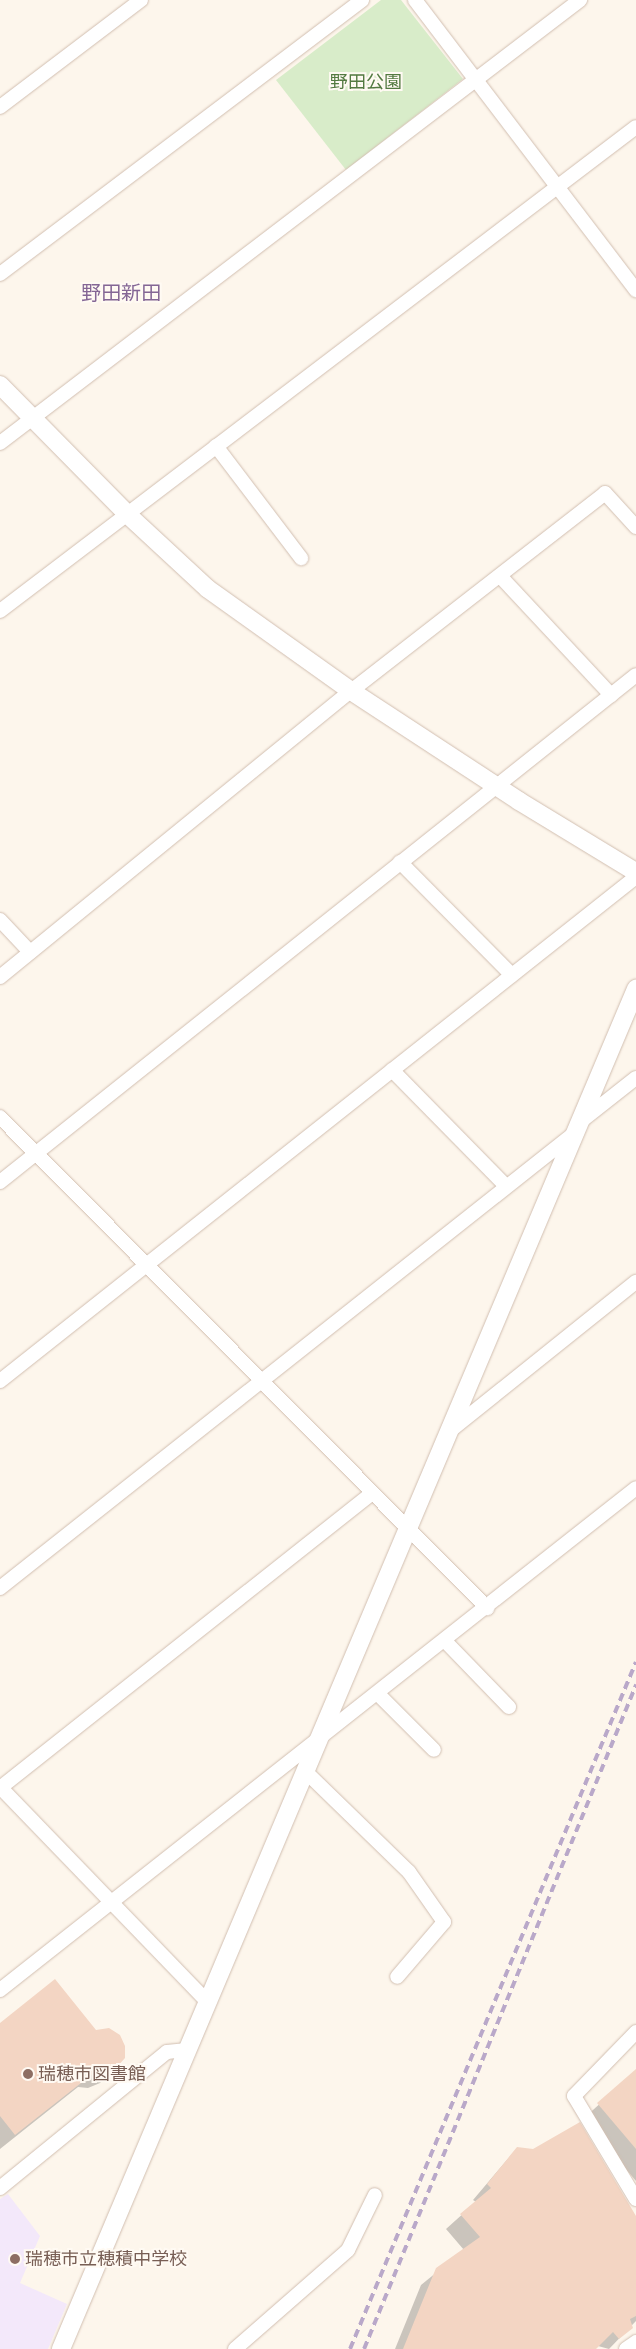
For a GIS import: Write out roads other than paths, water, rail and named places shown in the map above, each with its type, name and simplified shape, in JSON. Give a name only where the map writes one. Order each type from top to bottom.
[{"type":"street","points":[[0,107],[141,0]]},
{"type":"street","points":[[0,274],[362,0]]},
{"type":"street","points":[[415,0],[636,290]]},
{"type":"street","points":[[0,443],[580,0]]},
{"type":"street","points":[[0,611],[636,127]]},
{"type":"street","points":[[0,385],[127,514],[208,590],[351,691],[496,786],[636,872]]},
{"type":"street","points":[[216,446],[301,558]]},
{"type":"street","points":[[0,976],[351,691],[605,493],[636,527]]},
{"type":"street","points":[[500,576],[611,695]]},
{"type":"street","points":[[0,1182],[636,675]]},
{"type":"street","points":[[400,862],[512,975]]},
{"type":"street","points":[[0,1381],[636,876]]},
{"type":"street","points":[[0,920],[30,952]]},
{"type":"street","points":[[61,2349],[305,1770],[409,1530],[636,989]]},
{"type":"street","points":[[392,1070],[505,1185]]},
{"type":"street","points":[[0,1588],[579,1126],[636,1078]]},
{"type":"street","points":[[0,1117],[261,1378],[486,1608]]},
{"type":"street","points":[[451,1430],[636,1282]]},
{"type":"street","points":[[0,1990],[445,1642],[636,1488]]},
{"type":"street","points":[[207,2001],[110,1903],[0,1787],[372,1493]]},
{"type":"street","points":[[445,1642],[509,1707]]},
{"type":"street","points":[[378,1694],[434,1750]]},
{"type":"street","points":[[305,1770],[409,1872],[444,1922],[396,1977]]},
{"type":"street","points":[[636,2032],[574,2096],[636,2199]]},
{"type":"street","points":[[0,2188],[167,2052],[187,2050]]},
{"type":"street","points":[[234,2349],[343,2255],[376,2195]]},
{"type":"street","points":[[626,2349],[636,2342]]},
{"type":"railway","points":[[350,2349],[636,1662]]},
{"type":"railway","points":[[364,2349],[636,1685]]},
{"type":"place","name":"瑞穂市図書館","points":[[28,2074]]},
{"type":"place","name":"瑞穂市立穂積中学校","points":[[15,2259]]},
{"type":"district","name":"野田新田","points":[[121,293]]},
{"type":"park label","name":"野田公園","points":[[366,82]]}]
